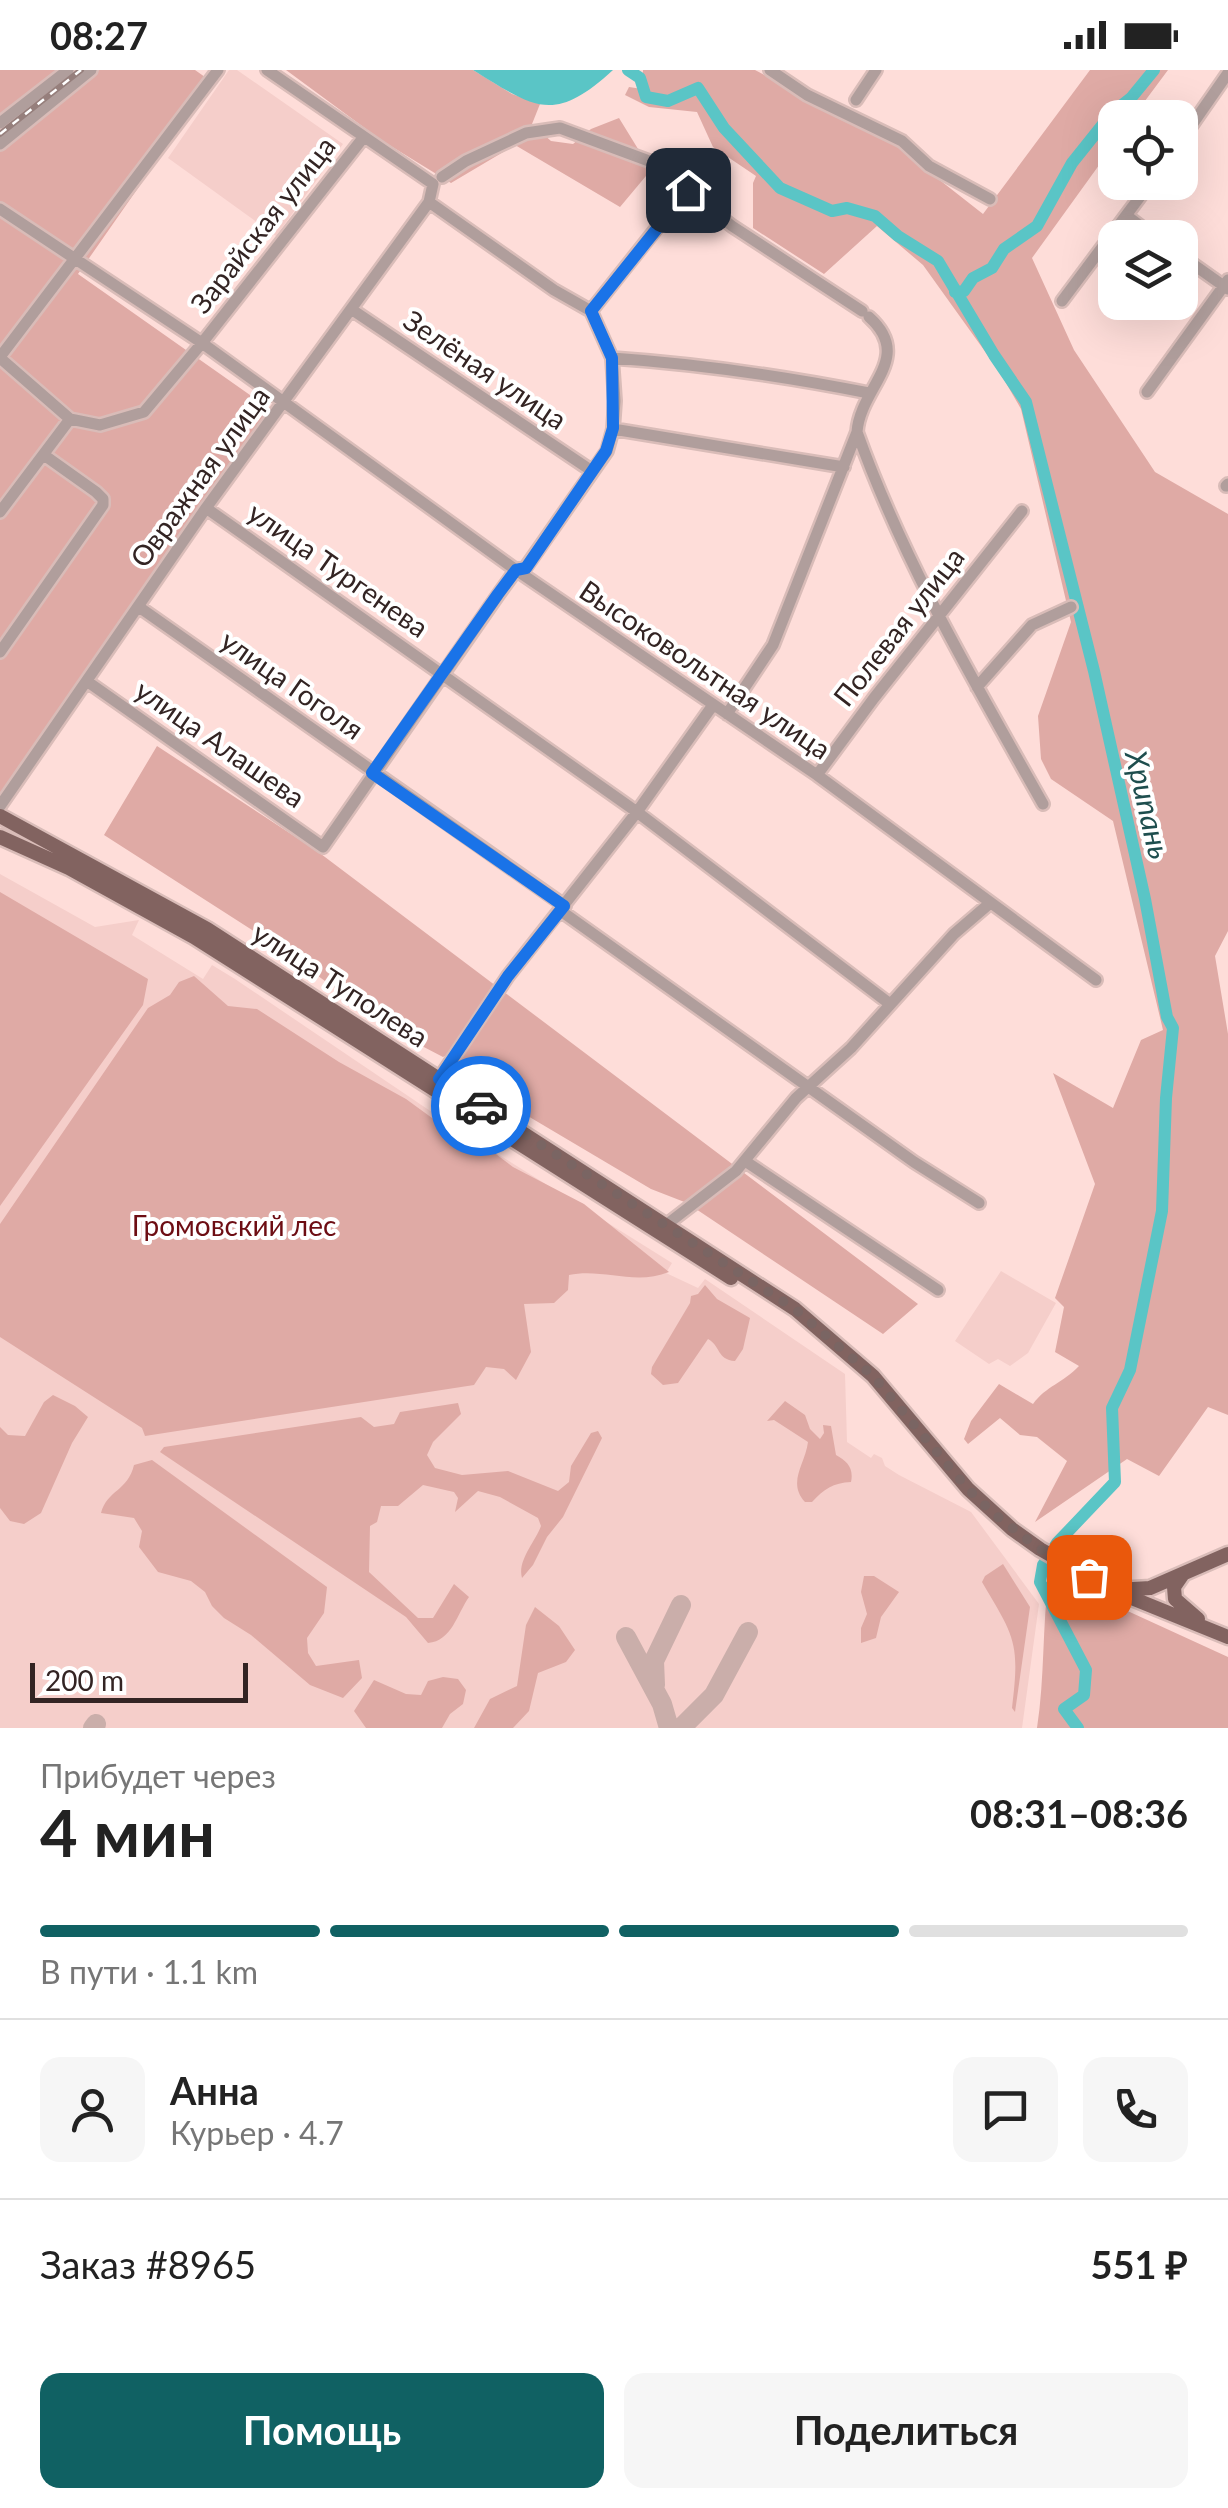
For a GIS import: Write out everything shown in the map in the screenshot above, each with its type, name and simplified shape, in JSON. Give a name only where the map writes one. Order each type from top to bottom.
[{"type":"main road","name":"улица Туполева","points":[[1,808],[208,928],[795,1309],[893,1396],[968,1489],[1040,1549],[1112,1590],[1211,1628]]},
{"type":"main road","name":"улица Туполева","points":[[0,837],[70,868],[194,937],[842,1348]]},
{"type":"main road","points":[[1150,1588],[1228,1554]]},
{"type":"main road","points":[[1184,1573],[1174,1587],[1175,1599],[1211,1628],[1228,1636]]},
{"type":"main road","points":[[1112,1590],[1165,1591],[1169,1598],[1164,1607],[1147,1606]]},
{"type":"street","points":[[0,123],[68,70]]},
{"type":"street","points":[[0,144],[91,70]]},
{"type":"street","points":[[0,512],[70,419],[0,358],[218,70]]},
{"type":"street","points":[[266,70],[428,180],[434,188],[429,202],[554,290],[591,311],[612,358],[613,428],[606,451],[526,568],[516,570],[372,773]]},
{"type":"street","points":[[770,70],[807,94],[902,141],[929,166],[990,199]]},
{"type":"street","points":[[856,100],[876,70]]},
{"type":"street","points":[[1198,116],[1228,73]]},
{"type":"street","points":[[442,177],[466,160],[543,129],[560,128],[637,154],[732,226],[881,328],[888,361],[858,413],[857,432],[773,645],[727,714]]},
{"type":"street","name":"Зарайская улица","points":[[70,419],[100,425],[144,412],[363,138]]},
{"type":"street","points":[[591,311],[688,190]]},
{"type":"street","points":[[1062,301],[1139,200]]},
{"type":"street","name":"Овражная улица","points":[[1,808],[206,508],[429,202]]},
{"type":"street","name":"Высоковольтная улица","points":[[0,208],[202,343],[516,570],[817,775],[1096,980]]},
{"type":"street","points":[[1128,216],[1133,220]]},
{"type":"street","points":[[1147,392],[1227,285],[1198,266]]},
{"type":"street","name":"Зелёная улица","points":[[351,308],[592,472]]},
{"type":"street","points":[[612,358],[767,373],[868,393]]},
{"type":"street","points":[[613,428],[844,466]]},
{"type":"street","points":[[857,432],[882,503],[938,616],[1043,804]]},
{"type":"street","points":[[0,652],[103,505],[96,492],[44,454]]},
{"type":"street","name":"улица Тургенева","points":[[206,508],[638,812],[890,1004]]},
{"type":"street","name":"Полевая улица","points":[[817,775],[1022,511]]},
{"type":"street","name":"улица Гоголя","points":[[138,607],[914,1162],[978,1203]]},
{"type":"street","points":[[977,686],[1032,625],[1071,608]]},
{"type":"street","name":"улица Алашева","points":[[88,682],[323,848],[372,773]]},
{"type":"street","points":[[439,1079],[508,976],[638,812],[713,705]]},
{"type":"street","points":[[666,1225],[745,1161],[808,1086],[851,1048],[954,934],[989,904]]},
{"type":"street","points":[[745,1161],[938,1290]]},
{"type":"shaded area","points":[[229,70],[237,70],[343,144],[276,236],[168,158]]},
{"type":"shaded area","points":[[0,874],[95,927],[139,920],[132,935],[203,979],[212,965],[235,979],[451,1125],[672,1263],[666,1273],[698,1288],[705,1279],[845,1374],[847,1442],[871,1458],[874,1454],[882,1458],[885,1466],[899,1475],[971,1512],[1039,1604],[1022,1728],[0,1728]]},
{"type":"shaded area","points":[[1001,1271],[1056,1303],[1028,1353],[1010,1366],[998,1359],[989,1364],[955,1341]]},
{"type":"green space","points":[[0,70],[195,70],[212,82],[78,274],[274,412],[0,799]]},
{"type":"green space","points":[[286,70],[473,70],[512,94],[540,104],[532,124],[551,141],[573,144],[591,129],[619,118],[651,170],[620,207],[515,145],[451,183],[381,140]]},
{"type":"green space","points":[[643,70],[755,70],[895,145],[983,214],[1090,70],[1168,70],[1146,100],[1098,100],[1098,167],[1032,258],[1074,350],[1155,472],[1228,514],[1228,931],[1215,956],[1228,1034],[1228,1415],[1208,1407],[1159,1476],[1127,1459],[1035,1522],[1067,1461],[1037,1437],[1020,1435],[1000,1418],[968,1444],[964,1439],[971,1421],[999,1384],[1033,1404],[1079,1366],[1055,1352],[1064,1307],[1055,1298],[1095,1184],[1053,1073],[1113,1108],[1141,1040],[1163,1030],[1113,821],[1051,779],[1041,759],[1038,716],[1071,622],[1021,409],[999,371],[923,265],[877,226],[824,274],[753,228],[756,176],[713,147],[697,112],[649,107],[625,95],[629,87],[642,89]]},
{"type":"green space","points":[[157,746],[317,851],[918,1304],[883,1334],[687,1203],[651,1189],[484,1090],[453,1052],[443,1057],[397,1033],[271,942],[104,835]]},
{"type":"green space","points":[[0,892],[148,979],[143,1005],[0,1206]]},
{"type":"green space","name":"Громовский лес","points":[[194,976],[228,1006],[257,1009],[406,1099],[443,1126],[584,1204],[669,1272],[644,1277],[569,1275],[568,1290],[554,1303],[524,1304],[531,1352],[516,1380],[504,1369],[486,1367],[474,1385],[145,1436],[142,1428],[0,1337],[0,1224],[148,1008],[170,995],[179,982]]},
{"type":"green space","points":[[705,1285],[717,1299],[750,1318],[743,1349],[735,1361],[729,1360],[708,1339],[678,1383],[663,1385],[651,1374],[652,1367],[691,1296]]},
{"type":"green space","points":[[53,1395],[88,1417],[41,1513],[24,1524],[10,1521],[0,1508],[0,1427],[8,1435],[25,1436],[44,1402]]},
{"type":"green space","points":[[785,1401],[805,1415],[810,1429],[820,1439],[823,1425],[831,1426],[836,1455],[850,1469],[851,1482],[829,1488],[812,1502],[805,1502],[797,1487],[808,1442],[774,1420],[767,1421]]},
{"type":"green space","points":[[458,1403],[461,1414],[433,1442],[427,1455],[435,1468],[462,1475],[508,1471],[558,1491],[569,1482],[571,1466],[591,1433],[598,1431],[602,1438],[563,1517],[522,1578],[524,1558],[541,1526],[538,1518],[500,1497],[478,1491],[455,1512],[458,1498],[454,1492],[423,1485],[398,1506],[381,1506],[377,1522],[370,1526],[369,1572],[418,1618],[433,1618],[454,1584],[469,1597],[448,1632],[428,1643],[406,1617],[160,1452],[164,1447],[361,1417],[374,1427],[394,1424],[400,1412]]},
{"type":"green space","points":[[152,1460],[327,1587],[324,1613],[307,1638],[308,1653],[316,1666],[359,1660],[362,1678],[343,1698],[310,1685],[251,1635],[224,1618],[205,1592],[191,1581],[158,1572],[139,1547],[142,1531],[134,1518],[101,1513],[134,1465]]},
{"type":"green space","points":[[1003,1564],[1030,1607],[1015,1712],[1012,1641],[982,1582]]},
{"type":"green space","points":[[1049,1575],[1228,1657],[1228,1728],[1037,1728]]},
{"type":"green space","points":[[864,1576],[874,1576],[899,1592],[881,1617],[876,1638],[861,1643],[861,1628],[867,1614],[861,1592]]},
{"type":"green space","points":[[535,1607],[559,1626],[575,1650],[566,1662],[538,1673],[529,1711],[513,1728],[474,1728],[490,1699],[517,1686],[526,1625]]},
{"type":"green space","points":[[458,1679],[466,1690],[463,1704],[450,1714],[442,1728],[366,1728],[354,1711],[374,1680],[406,1694],[421,1695],[428,1681]]},
{"type":"water","points":[[473,70],[613,70],[575,98],[544,105],[513,94]]},
{"type":"waterway","name":"Хрипань","points":[[628,70],[640,78],[646,97],[668,101],[698,88],[724,128],[780,188],[832,211],[847,208],[875,216],[938,261],[1026,402],[1094,671],[1167,1017],[1173,1028],[1162,1211],[1130,1370],[1112,1408],[1115,1482],[1057,1543],[1043,1565],[1040,1582],[1086,1670],[1084,1695],[1064,1709],[1078,1728]]},
{"type":"waterway","points":[[955,292],[964,291],[973,278],[992,268],[1004,249],[1037,226],[1072,163],[1112,113],[1131,98],[1154,70]]},
{"type":"taxiway","points":[[655,1685],[654,1661],[681,1605]]},
{"type":"taxiway","points":[[681,1728],[714,1695],[748,1632]]},
{"type":"taxiway","points":[[626,1637],[662,1704],[669,1728]]},
{"type":"taxiway","points":[[93,1728],[96,1724]]},
{"type":"railway","points":[[0,134],[81,70]]},
{"type":"way so far","points":[[481,1106],[795,1309],[893,1396],[968,1489],[994,1514],[1040,1549],[1089,1577]]},
{"type":"route","points":[[481,1106],[439,1079],[508,976],[564,906],[372,773],[516,570],[526,568],[606,451],[613,428],[614,374],[612,358],[591,311],[688,190]]}]
